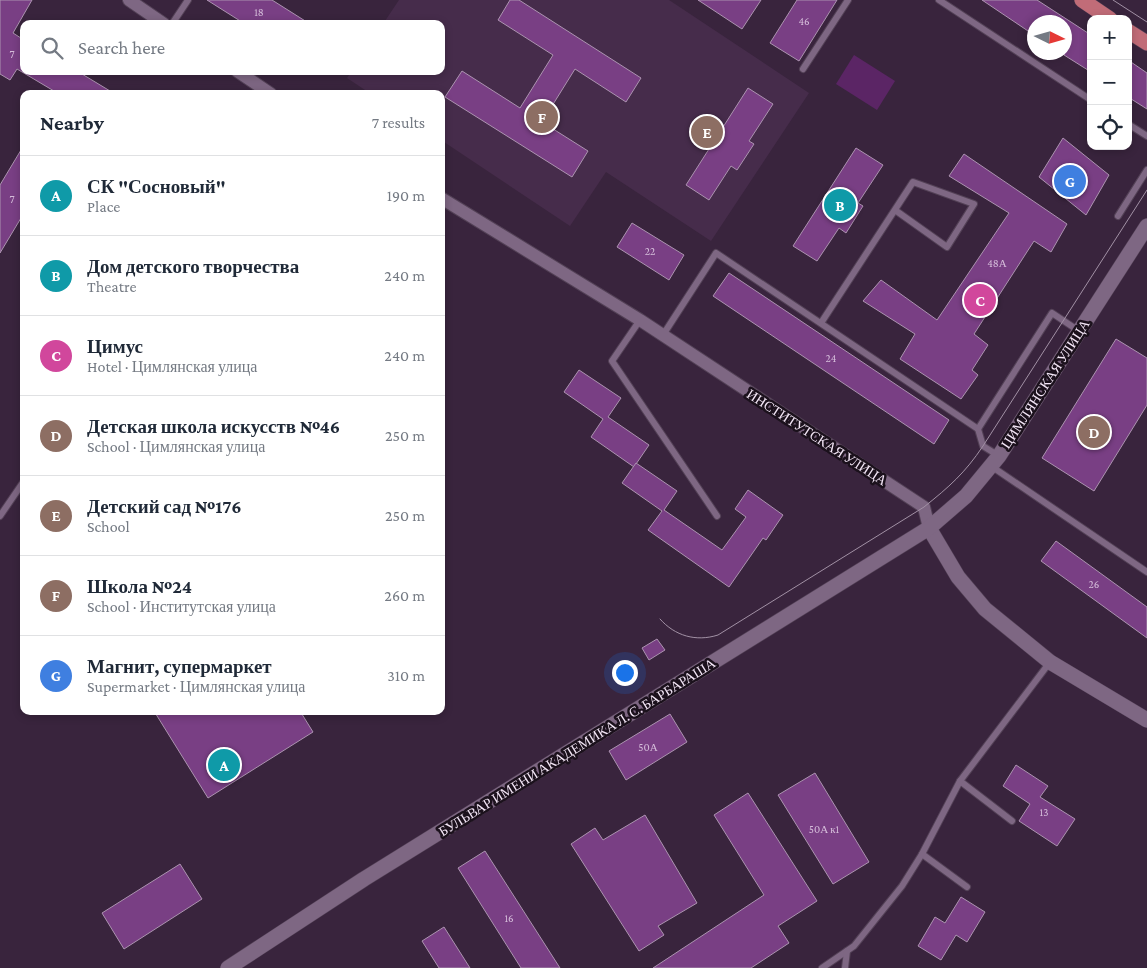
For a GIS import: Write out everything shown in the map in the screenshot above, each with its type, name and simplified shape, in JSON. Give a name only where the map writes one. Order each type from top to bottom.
[{"type":"main road","points":[[1082,0],[1104,15]]},
{"type":"main road","points":[[1132,34],[1147,43]]},
{"type":"street","points":[[129,0],[158,20]]},
{"type":"street","points":[[243,75],[265,90]]},
{"type":"street","name":"ИНСТИТУТСКАЯ УЛИЦА","points":[[445,200],[640,320],[924,507],[929,528],[958,577],[985,609],[1050,662],[1147,720]]},
{"type":"street","name":"ЦИМЛЯНСКАЯ УЛИЦА","points":[[929,528],[966,496],[995,461],[1147,226]]},
{"type":"street","name":"БУЛЬВАР ИМЕНИ АКАДЕМИКА Л. С. БАРБАРАША","points":[[228,968],[364,879],[929,528]]},
{"type":"lane","points":[[175,20],[188,0]]},
{"type":"lane","points":[[803,69],[848,0]]},
{"type":"lane","points":[[938,0],[1087,97]]},
{"type":"lane","points":[[1132,127],[1147,136]]},
{"type":"lane","points":[[1118,216],[1147,170]]},
{"type":"lane","points":[[821,323],[913,182],[974,204],[947,247],[895,210]]},
{"type":"lane","points":[[663,336],[716,253],[978,429],[983,446],[995,461],[1147,572]]},
{"type":"lane","points":[[978,429],[1052,313],[1079,331]]},
{"type":"lane","points":[[640,320],[612,361],[717,516]]},
{"type":"lane","points":[[0,516],[20,487]]},
{"type":"lane","points":[[822,968],[854,946],[902,886],[922,854],[960,781],[1050,662]]},
{"type":"lane","points":[[960,781],[1012,821]]},
{"type":"lane","points":[[922,854],[967,887]]},
{"type":"lane","points":[[845,968],[847,951]]},
{"type":"shaded area","points":[[399,0],[669,0],[809,93],[711,241],[606,172],[570,226],[445,143],[445,90],[365,90],[347,78],[349,75],[445,75],[445,20],[386,20]]},
{"type":"shaded area","points":[[854,55],[895,81],[877,110],[836,84]]},
{"type":"building","points":[[0,0],[32,0],[13,33],[20,37],[20,71],[17,69],[10,80],[0,74]]},
{"type":"building","points":[[207,0],[272,0],[304,20],[239,20]]},
{"type":"building","points":[[510,0],[519,0],[641,78],[626,102],[575,69],[542,122],[588,151],[572,177],[445,97],[462,71],[520,108],[553,55],[498,20]]},
{"type":"building","points":[[698,0],[761,0],[742,29]]},
{"type":"building","points":[[797,0],[837,0],[799,61],[770,43]]},
{"type":"building","points":[[982,0],[1037,0],[1060,15],[1027,15],[1027,30]]},
{"type":"building","points":[[1072,23],[1087,32],[1087,69],[1072,60]]},
{"type":"building","points":[[1132,63],[1147,73],[1147,109],[1132,100]]},
{"type":"building","points":[[27,75],[84,75],[108,90],[52,90]]},
{"type":"building","points":[[748,88],[773,104],[749,141],[754,144],[737,170],[731,166],[709,200],[686,185]]},
{"type":"building","points":[[1063,138],[1109,175],[1086,215],[1039,177]]},
{"type":"building","points":[[856,148],[883,165],[858,203],[863,206],[846,233],[839,228],[817,261],[793,246]]},
{"type":"building","points":[[20,152],[20,220],[0,253],[0,185]]},
{"type":"building","points":[[964,154],[1067,224],[1051,252],[1034,241],[974,334],[988,345],[972,370],[978,375],[961,399],[900,359],[915,334],[863,301],[881,280],[937,320],[1009,213],[949,176]]},
{"type":"building","points":[[632,223],[684,255],[669,280],[617,247]]},
{"type":"building","points":[[729,273],[949,420],[934,444],[713,296]]},
{"type":"building","points":[[1116,339],[1147,358],[1147,405],[1094,491],[1042,458]]},
{"type":"building","points":[[579,370],[621,398],[608,417],[649,445],[634,467],[591,437],[603,419],[564,392]]},
{"type":"building","points":[[636,463],[677,491],[664,510],[722,550],[746,517],[735,509],[748,490],[783,515],[766,540],[763,538],[729,587],[648,530],[662,511],[622,483]]},
{"type":"building","points":[[1056,541],[1147,607],[1147,638],[1041,561]]},
{"type":"building","points":[[657,639],[665,650],[649,660],[642,648]]},
{"type":"building","points":[[670,714],[687,742],[626,780],[609,751]]},
{"type":"building","points":[[156,715],[302,715],[313,732],[208,798]]},
{"type":"building","points":[[1016,765],[1048,786],[1040,797],[1075,819],[1057,846],[1019,821],[1030,804],[1003,786]]},
{"type":"building","points":[[815,773],[869,862],[833,884],[778,795]]},
{"type":"building","points":[[748,793],[817,901],[778,926],[789,943],[751,968],[653,968],[764,895],[714,815]]},
{"type":"building","points":[[645,815],[697,903],[658,926],[664,935],[639,951],[571,844],[595,828],[603,840]]},
{"type":"building","points":[[485,851],[560,968],[521,968],[458,868]]},
{"type":"building","points":[[180,864],[202,899],[124,949],[102,913]]},
{"type":"building","points":[[961,897],[985,912],[967,942],[956,935],[941,960],[918,946],[935,917],[945,923]]},
{"type":"building","points":[[444,927],[470,968],[439,968],[422,941]]},
{"type":"tram line","points":[[1113,0],[1147,22]]},
{"type":"tram line","points":[[660,619],[672,630],[686,636],[702,638],[718,635],[924,507],[941,493],[963,472],[983,446],[1147,190]]},
{"type":"place","name":"Школа №24","points":[[542,117]]},
{"type":"place","name":"Детский сад №176","points":[[707,132]]},
{"type":"place","name":"Магнит, супермаркет","points":[[1070,181]]},
{"type":"place","name":"Дом детского творчества","points":[[840,205]]},
{"type":"place","name":"Цимус","points":[[980,300]]},
{"type":"place","name":"Детская школа искусств №46","points":[[1094,432]]},
{"type":"place","name":"СК \"Сосновый\"","points":[[224,765]]}]
